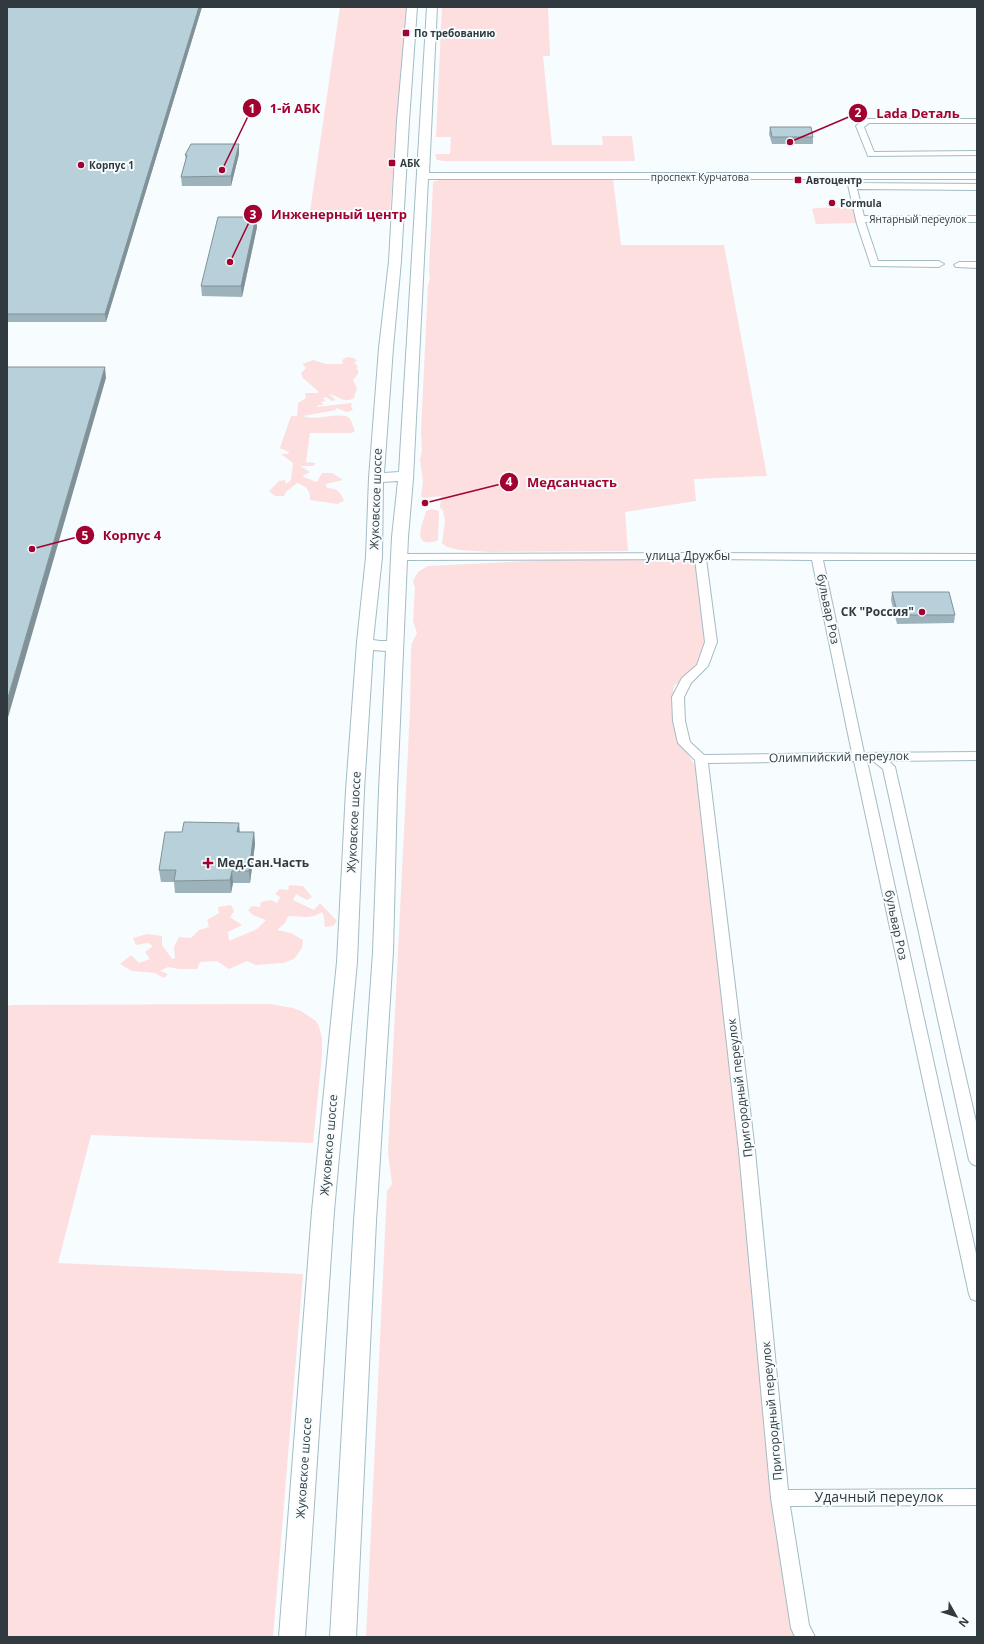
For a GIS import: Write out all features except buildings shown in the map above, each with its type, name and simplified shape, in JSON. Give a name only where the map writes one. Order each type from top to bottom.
[{"type":"main road","points":[[412,9],[417,14],[425,13],[432,9]]},
{"type":"main road","name":"Жуковское шоссе","points":[[292,1637],[323,1211],[346,962],[355,790],[365,642],[374,557],[376,478],[386,348],[395,261],[403,121],[412,9]]},
{"type":"main road","points":[[343,1637],[365,1221],[383,952],[388,790],[400,537],[406,478],[414,348],[432,9]]},
{"type":"main road","points":[[403,121],[410,118],[425,120]]},
{"type":"main road","points":[[872,161],[977,164]]},
{"type":"main road","points":[[423,170],[438,164]]},
{"type":"main road","name":"проспект Курчатова","points":[[531,165],[849,175],[977,176]]},
{"type":"main road","name":"проспект Курчатова","points":[[423,170],[694,171],[765,165]]},
{"type":"main road","points":[[398,209],[406,213],[422,211]]},
{"type":"main road","points":[[386,348],[400,352],[414,348]]},
{"type":"main road","points":[[376,478],[398,476],[406,478]]},
{"type":"main road","points":[[365,642],[375,646],[389,646],[395,642]]},
{"type":"street","points":[[977,121],[867,121],[860,126],[872,161],[977,153]]},
{"type":"street","points":[[939,264],[874,264],[860,219],[858,206],[849,175],[977,186]]},
{"type":"street","name":"Янтарный переулок","points":[[860,219],[977,219]]},
{"type":"street","points":[[959,265],[977,265]]},
{"type":"street","points":[[700,556],[711,642],[702,666],[686,681],[678,697],[679,721],[684,743],[701,759]]},
{"type":"street","name":"улица Дружбы","points":[[400,557],[977,557]]},
{"type":"street","name":"бульвар Роз","points":[[817,557],[932,1095],[977,1294]]},
{"type":"street","points":[[874,756],[889,767],[977,1160]]},
{"type":"street","name":"Олимпийский переулок","points":[[701,759],[977,756]]},
{"type":"street","name":"Пригородный переулок","points":[[701,759],[747,1151],[780,1498],[800,1628],[806,1637]]},
{"type":"street","name":"Удачный переулок","points":[[780,1498],[977,1497]]},
{"type":"shaded area","points":[[340,7],[407,7],[390,211],[310,211]]},
{"type":"shaded area","points":[[442,7],[548,7],[550,56],[543,56],[552,145],[603,145],[602,136],[632,136],[635,161],[437,160],[435,154],[450,154],[451,137],[436,137]]},
{"type":"shaded area","points":[[441,179],[613,179],[621,245],[724,245],[767,476],[694,479],[696,501],[625,512],[628,551],[490,552],[459,550],[447,547],[442,543],[445,521],[443,510],[440,508],[441,496],[424,498],[421,496],[423,482],[420,460],[422,450],[421,431],[428,285],[430,278],[429,271],[433,182]]},
{"type":"shaded area","points":[[853,207],[859,223],[816,224],[812,209],[816,208]]},
{"type":"shaded area","points":[[347,357],[354,358],[357,361],[354,362],[358,367],[356,369],[358,370],[358,374],[353,380],[357,388],[354,398],[344,400],[329,394],[336,400],[332,401],[326,397],[323,398],[326,401],[321,402],[323,405],[316,407],[352,403],[351,407],[353,410],[347,412],[336,408],[336,410],[303,416],[315,418],[336,416],[347,417],[351,420],[355,431],[352,433],[310,433],[306,462],[316,463],[313,466],[300,466],[310,472],[303,477],[317,482],[322,473],[332,473],[343,480],[326,484],[327,488],[338,491],[344,501],[337,504],[310,500],[307,488],[297,483],[286,492],[284,496],[275,496],[269,491],[279,481],[285,480],[286,484],[291,480],[293,463],[281,454],[288,454],[289,452],[280,448],[291,416],[297,416],[298,403],[306,398],[305,393],[318,393],[318,391],[303,378],[301,373],[306,368],[302,364],[313,360],[326,364],[343,364],[342,360]]},
{"type":"shaded area","points":[[431,509],[439,511],[438,539],[437,541],[429,542],[421,539],[420,534],[426,511]]},
{"type":"shaded area","points":[[570,559],[697,560],[708,642],[696,668],[674,686],[673,695],[677,738],[699,771],[778,1479],[810,1637],[366,1637],[387,1191],[392,1184],[388,1153],[410,710],[411,651],[412,643],[417,633],[413,621],[415,588],[413,581],[418,572],[428,566]]},
{"type":"shaded area","points":[[289,885],[303,886],[312,897],[307,900],[296,894],[293,900],[314,910],[320,903],[337,921],[333,926],[325,927],[322,912],[309,917],[288,916],[285,923],[277,930],[291,933],[303,940],[302,948],[294,959],[283,963],[256,965],[247,961],[229,969],[217,961],[200,962],[197,969],[179,969],[168,967],[160,971],[168,974],[164,978],[155,973],[132,971],[120,964],[131,955],[139,963],[150,959],[145,952],[153,946],[148,943],[136,945],[133,938],[147,934],[162,936],[162,945],[172,959],[175,958],[174,947],[179,937],[191,938],[199,930],[209,927],[207,920],[219,913],[218,907],[231,905],[234,911],[230,917],[242,925],[228,932],[229,941],[257,929],[266,920],[253,915],[248,910],[252,906],[260,907],[261,902],[271,900],[277,903],[280,897],[275,894],[280,889],[288,890]]},
{"type":"shaded area","points":[[270,1004],[301,1011],[316,1021],[319,1027],[322,1038],[322,1055],[313,1143],[91,1135],[58,1263],[303,1274],[273,1637],[7,1637],[7,1006]]},
{"type":"place","name":"По требованию","points":[[406,33]]},
{"type":"place","name":"Lada Dеталь","points":[[790,142]]},
{"type":"place","name":"АБК","points":[[392,163]]},
{"type":"place","name":"Корпус 1","points":[[81,165]]},
{"type":"place","name":"1-й АБК","points":[[222,170]]},
{"type":"place","name":"Автоцентр","points":[[798,180]]},
{"type":"place","name":"Formula","points":[[832,203]]},
{"type":"place","name":"Инженерный центр","points":[[230,262]]},
{"type":"place","name":"Медсанчасть","points":[[425,503]]},
{"type":"place","name":"Корпус 4","points":[[32,549]]},
{"type":"place","name":"СК \"Россия\"","points":[[922,612]]},
{"type":"place","name":"Мед.Сан.Часть","points":[[208,863]]}]
